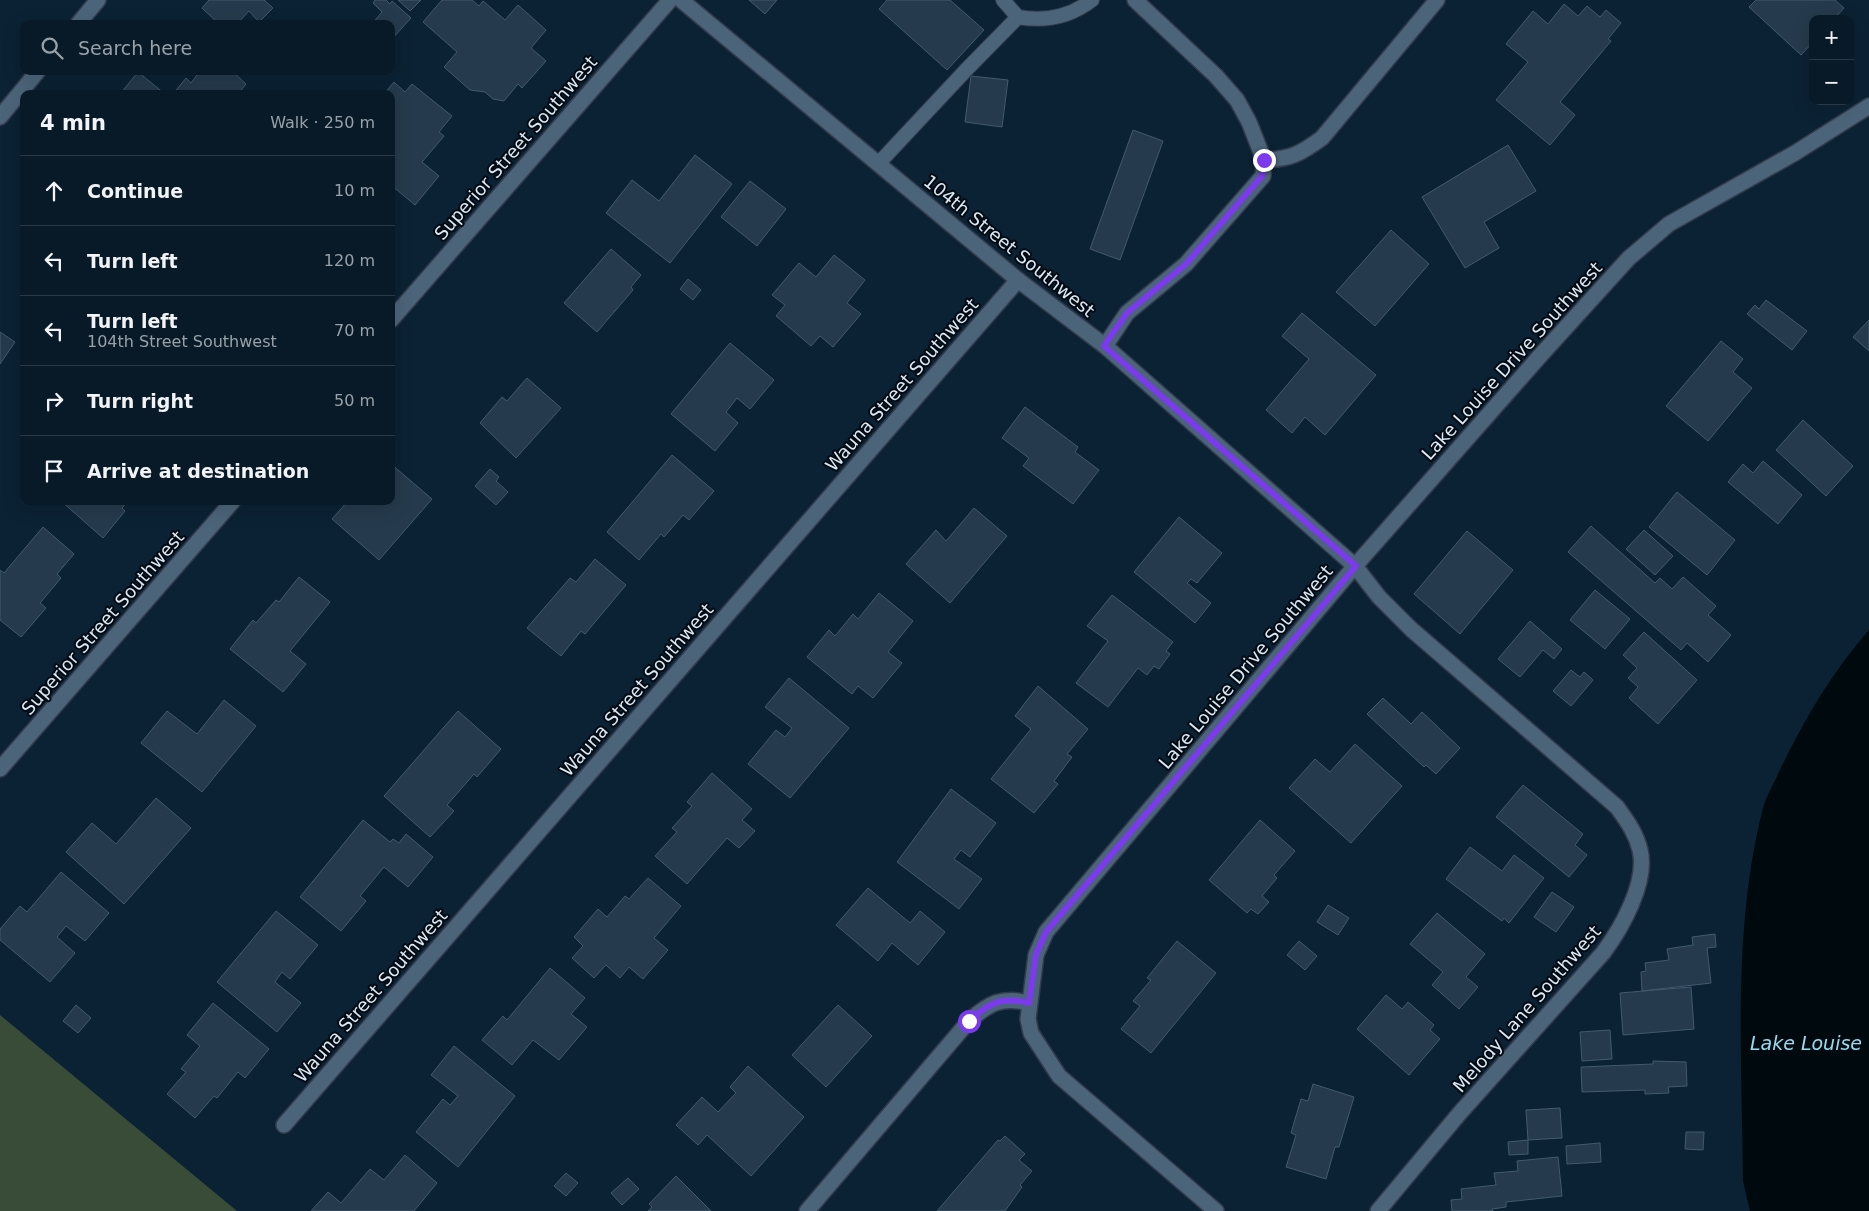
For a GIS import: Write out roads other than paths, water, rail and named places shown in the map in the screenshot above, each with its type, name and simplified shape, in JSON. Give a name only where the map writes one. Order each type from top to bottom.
[{"type":"street","points":[[81,20],[98,0]]},
{"type":"street","name":"Superior Street Southwest","points":[[395,315],[670,0]]},
{"type":"street","name":"104th Street Southwest","points":[[681,0],[1018,280],[1104,346],[1356,566]]},
{"type":"street","points":[[1104,346],[1127,313],[1186,264],[1262,176],[1264,160],[1249,122],[1237,100],[1216,76],[1135,0]]},
{"type":"street","points":[[1264,160],[1284,159],[1298,155],[1322,138],[1437,0]]},
{"type":"street","points":[[22,90],[35,75]]},
{"type":"street","points":[[0,117],[20,93]]},
{"type":"street","name":"Lake Louise Drive Southwest","points":[[1216,1211],[1059,1076],[1031,1033],[1028,1019],[1029,1003],[1036,954],[1046,932],[1356,566],[1539,357],[1629,258],[1669,224],[1795,153],[1869,106]]},
{"type":"street","name":"Wauna Street Southwest","points":[[284,1125],[1018,280]]},
{"type":"street","name":"Superior Street Southwest","points":[[0,769],[230,505]]},
{"type":"street","name":"Melody Lane Southwest","points":[[1356,566],[1379,597],[1411,629],[1617,806],[1632,829],[1641,852],[1635,894],[1619,931],[1603,953],[1459,1114],[1378,1211]]},
{"type":"street","points":[[807,1211],[969,1021],[985,1007],[997,1002],[1016,1000],[1029,1003]]},
{"type":"lane","points":[[1003,0],[1018,17],[1038,21],[1078,11],[1092,0]]},
{"type":"lane","points":[[878,164],[1018,17]]},
{"type":"water","name":"Lake Louise","points":[[1869,630],[1869,1211],[1750,1211],[1743,1181],[1741,993],[1743,946],[1753,854],[1764,804],[1787,755],[1830,681]]}]
